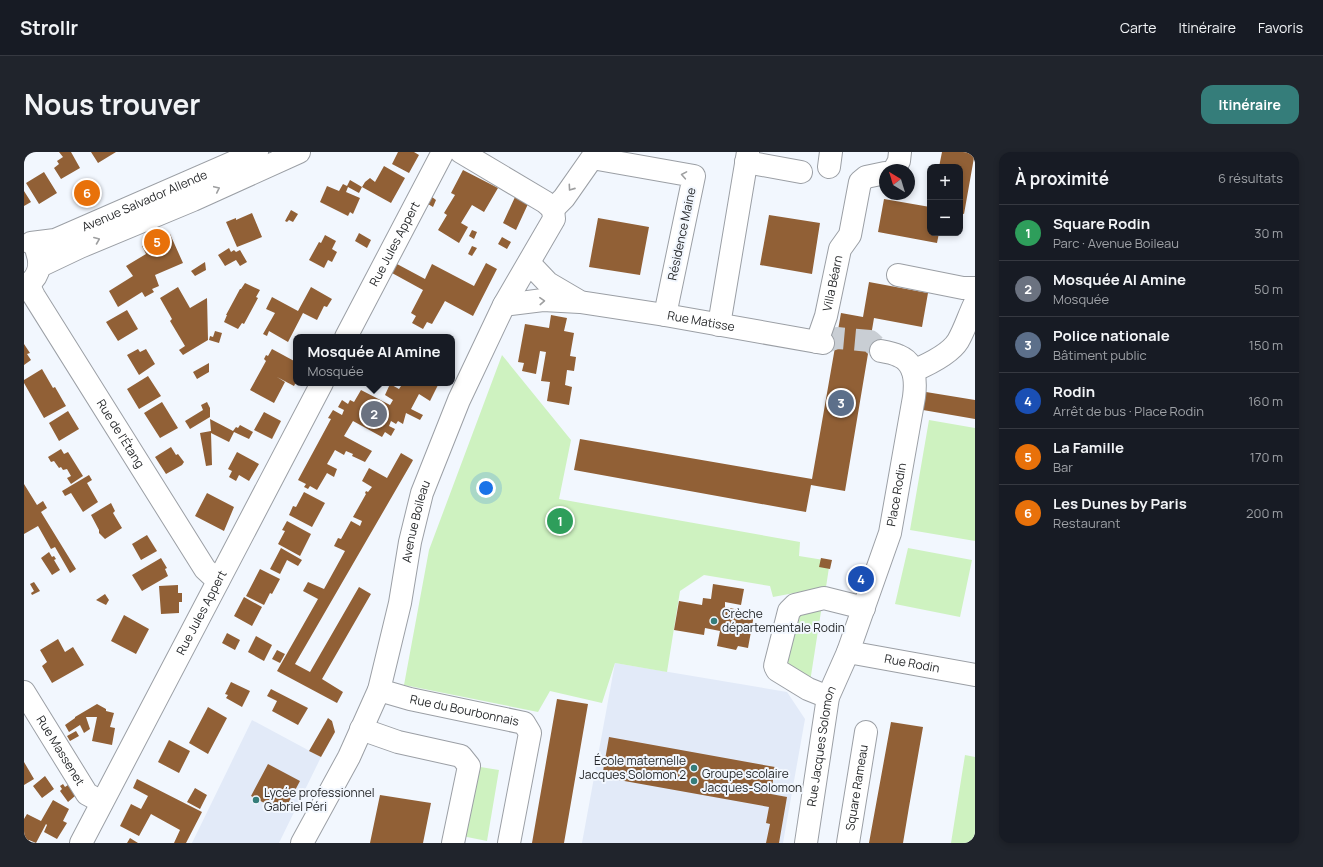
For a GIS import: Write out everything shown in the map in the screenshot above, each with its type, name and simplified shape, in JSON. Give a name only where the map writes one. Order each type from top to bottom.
[{"type":"street","name":"Avenue Salvador Allende","points":[[28,241],[55,240],[257,152]]},
{"type":"street","name":"Avenue Salvador Allende","points":[[28,241],[37,250],[40,257],[40,266],[80,247],[193,200],[299,152]]},
{"type":"street","name":"Rue Jules Appert","points":[[348,334],[443,152]]},
{"type":"street","points":[[461,152],[545,202],[553,209]]},
{"type":"street","points":[[898,164],[900,152]]},
{"type":"street","points":[[719,325],[747,157],[801,172]]},
{"type":"street","name":"Résidence Maine","points":[[553,209],[564,198],[592,158],[694,176],[665,315]]},
{"type":"street","name":"Villa Béarn","points":[[820,342],[840,249],[850,235],[860,182],[866,177],[879,174]]},
{"type":"street","name":"Avenue Boileau","points":[[302,843],[349,757],[379,690],[400,603],[410,542],[422,493],[459,400],[504,305],[554,219],[553,209]]},
{"type":"street","points":[[529,263],[548,283],[580,302]]},
{"type":"street","points":[[26,285],[38,273],[40,266]]},
{"type":"street","points":[[898,275],[963,288],[975,288]]},
{"type":"street","name":"Rue de l'Étang","points":[[26,285],[205,569],[218,581]]},
{"type":"street","name":"Rue Matisse","points":[[504,305],[543,300],[580,302],[820,342]]},
{"type":"street","points":[[881,351],[903,358],[913,371],[928,365],[949,350],[957,342],[975,303]]},
{"type":"street","name":"Place Rodin","points":[[848,652],[890,533],[914,397],[916,380],[913,371]]},
{"type":"street","name":"Rue Jules Appert","points":[[81,843],[320,386]]},
{"type":"street","points":[[828,697],[808,689],[777,670],[775,666],[789,611],[795,605],[824,598],[864,608]]},
{"type":"street","name":"Rue Rodin","points":[[848,652],[975,675]]},
{"type":"street","name":"Rue Jacques Solomon","points":[[806,843],[828,697],[848,652]]},
{"type":"street","name":"Rue du Bourbonnais","points":[[379,690],[410,699],[524,723],[530,734],[509,843]]},
{"type":"street","name":"Rue Massenet","points":[[24,692],[87,794],[102,802]]},
{"type":"street","points":[[361,729],[398,742],[461,756],[469,766],[453,843]]},
{"type":"street","name":"Square Rameau","points":[[848,843],[866,732]]},
{"type":"shaded area","name":"Groupe scolaire Jacques-Solomon","points":[[615,663],[787,692],[805,719],[783,843],[582,843]]},
{"type":"shaded area","name":"Lycée professionnel Gabriel Péri","points":[[252,720],[321,757],[279,843],[192,843]]},
{"type":"green space","points":[[502,355],[571,440],[559,499],[800,542],[799,556],[830,561],[826,587],[773,597],[770,586],[704,575],[680,591],[667,672],[615,663],[602,703],[550,691],[538,712],[404,685],[429,550]]},
{"type":"green space","points":[[929,420],[975,428],[975,541],[910,530]]},
{"type":"green space","points":[[908,548],[972,560],[960,617],[895,604]]},
{"type":"green space","points":[[822,605],[810,682],[790,669],[786,661],[796,612]]},
{"type":"green space","points":[[965,755],[975,757],[975,840],[969,843],[951,843]]},
{"type":"green space","points":[[474,766],[499,770],[487,841],[462,836]]},
{"type":"building","points":[[59,152],[71,152],[80,168],[61,179],[54,168],[59,164],[57,161],[63,157]]},
{"type":"building","points":[[91,152],[116,152],[98,163]]},
{"type":"building","points":[[398,152],[414,152],[419,155],[409,173],[392,164]]},
{"type":"building","points":[[942,152],[975,152],[964,214],[963,164],[940,164]]},
{"type":"building","points":[[384,166],[405,178],[391,203],[362,187],[370,178],[375,182]]},
{"type":"building","points":[[463,170],[498,188],[484,212],[472,205],[461,223],[468,227],[459,243],[438,230],[447,215],[444,213],[455,195],[451,193]]},
{"type":"building","points":[[44,172],[57,193],[39,204],[26,183]]},
{"type":"building","points":[[350,180],[362,187],[359,193],[348,187],[346,192],[360,198],[353,214],[350,212],[348,216],[320,202],[327,186],[339,191],[343,184],[347,186]]},
{"type":"building","points":[[24,191],[31,202],[24,206]]},
{"type":"building","points":[[432,197],[436,200],[433,207],[428,204]]},
{"type":"building","points":[[515,197],[528,204],[516,230],[503,223]]},
{"type":"building","points":[[884,200],[890,200],[927,206],[927,236],[938,236],[937,243],[878,232]]},
{"type":"building","points":[[291,210],[298,214],[293,222],[289,220],[287,222],[285,221]]},
{"type":"building","points":[[252,213],[262,237],[237,247],[226,222],[236,218],[236,220]]},
{"type":"building","points":[[769,215],[820,223],[812,274],[760,265]]},
{"type":"building","points":[[598,218],[649,227],[640,275],[589,267]]},
{"type":"building","points":[[472,230],[477,232],[474,239],[469,236]]},
{"type":"building","points":[[359,233],[371,240],[367,248],[355,241]]},
{"type":"building","points":[[170,234],[183,263],[155,275],[159,286],[152,289],[154,292],[145,297],[142,292],[118,307],[109,291],[133,276],[126,266],[146,254],[142,246]]},
{"type":"building","points":[[325,235],[336,241],[332,249],[337,252],[332,262],[328,260],[324,268],[309,260],[319,242],[321,243]]},
{"type":"building","points":[[502,237],[511,242],[507,249],[498,244]]},
{"type":"building","points":[[472,246],[477,248],[472,256],[468,254]]},
{"type":"building","points":[[229,248],[231,252],[234,250],[236,252],[240,250],[247,262],[240,266],[236,260],[225,266],[218,255]]},
{"type":"building","points":[[205,262],[206,270],[195,276],[191,271]]},
{"type":"building","points":[[486,263],[497,269],[473,316],[445,301],[432,324],[427,322],[423,329],[412,323],[416,316],[411,313],[423,290],[392,273],[397,264],[425,279],[432,264],[474,286]]},
{"type":"building","points":[[869,282],[928,293],[922,327],[874,318],[845,491],[811,485],[806,512],[574,470],[580,439],[812,479],[841,313],[863,317]]},
{"type":"building","points":[[245,283],[260,290],[256,297],[258,298],[244,324],[242,323],[238,329],[224,322],[226,315],[240,289]]},
{"type":"building","points":[[178,287],[190,308],[207,298],[208,340],[183,355],[179,350],[185,346],[170,321],[172,319],[160,298]]},
{"type":"building","points":[[311,287],[332,299],[327,307],[324,306],[317,320],[303,313],[288,342],[269,331],[267,336],[263,334],[275,313],[266,309],[272,297],[298,311]]},
{"type":"building","points":[[127,310],[138,329],[118,341],[106,322]]},
{"type":"building","points":[[551,315],[567,318],[564,331],[574,333],[570,356],[576,357],[574,371],[567,370],[565,385],[572,387],[569,405],[547,401],[550,382],[541,381],[546,352],[540,351],[536,374],[522,371],[524,363],[518,362],[525,324],[549,328]]},
{"type":"building","points":[[215,331],[222,333],[219,343],[209,340],[210,336],[213,337]]},
{"type":"building","points":[[24,344],[30,353],[27,354],[31,360],[24,365]]},
{"type":"building","points":[[138,349],[140,352],[146,349],[155,364],[139,375],[127,355]]},
{"type":"building","points":[[272,349],[293,360],[293,385],[277,377],[285,382],[274,403],[250,390],[266,361],[264,359],[266,355],[268,356]]},
{"type":"building","points":[[209,363],[209,372],[197,379],[193,372]]},
{"type":"building","points":[[42,369],[66,406],[44,418],[24,383],[24,380]]},
{"type":"building","points":[[148,376],[161,396],[139,409],[127,389]]},
{"type":"building","points":[[389,386],[394,386],[399,389],[401,386],[438,386],[430,401],[419,394],[411,409],[423,415],[420,420],[406,413],[403,424],[398,421],[396,424],[391,421],[389,426],[395,429],[391,436],[385,432],[382,437],[353,421],[344,436],[372,451],[365,462],[352,456],[353,454],[346,451],[344,455],[335,450],[327,464],[337,469],[334,477],[327,473],[317,490],[310,486],[308,489],[304,487],[306,484],[298,480],[331,419],[328,418],[333,410],[342,415],[344,410],[338,407],[342,400],[348,404],[350,400],[354,402],[361,390],[390,405],[393,400],[385,395]]},
{"type":"building","points":[[926,392],[975,400],[975,419],[923,410]]},
{"type":"building","points":[[162,402],[178,428],[160,438],[144,413]]},
{"type":"building","points":[[207,402],[210,408],[210,417],[190,429],[185,421],[203,410],[201,405]]},
{"type":"building","points":[[68,411],[79,429],[59,441],[49,423]]},
{"type":"building","points":[[264,412],[281,421],[272,439],[254,430]]},
{"type":"building","points":[[210,419],[233,431],[240,425],[253,432],[249,439],[234,432],[229,442],[211,433],[212,465],[206,466],[200,433],[211,431]]},
{"type":"building","points":[[171,447],[176,455],[178,454],[184,462],[182,465],[166,474],[155,457]]},
{"type":"building","points":[[61,449],[64,454],[68,452],[83,476],[71,484],[67,478],[71,476],[67,469],[63,470],[61,467],[59,468],[54,461],[51,462],[48,457]]},
{"type":"building","points":[[237,452],[259,464],[249,481],[239,475],[236,481],[229,477],[232,471],[228,469]]},
{"type":"building","points":[[401,453],[413,460],[412,462],[295,664],[310,672],[359,587],[371,594],[322,679],[343,692],[337,703],[277,671],[318,599],[303,591],[308,582],[324,589],[345,551],[334,546],[338,538],[341,539],[351,521],[360,526],[362,521],[353,517],[366,494],[366,491],[368,492],[372,487],[362,481],[369,468],[387,478]]},
{"type":"building","points":[[89,475],[92,480],[87,483],[98,502],[83,512],[71,493],[65,496],[62,491]]},
{"type":"building","points":[[24,484],[37,505],[43,501],[47,508],[41,512],[76,569],[70,573],[55,547],[51,549],[38,526],[24,534]]},
{"type":"building","points":[[304,492],[325,503],[312,527],[289,515],[293,506],[296,507]]},
{"type":"building","points":[[207,493],[234,507],[224,531],[195,516]]},
{"type":"building","points":[[111,503],[115,511],[113,513],[122,528],[105,539],[99,533],[99,530],[91,515]]},
{"type":"building","points":[[287,521],[311,534],[300,556],[278,544],[285,531],[282,530]]},
{"type":"building","points":[[147,535],[157,551],[141,560],[132,544]]},
{"type":"building","points":[[281,548],[302,560],[298,566],[287,560],[280,574],[270,569]]},
{"type":"building","points":[[49,552],[52,557],[54,556],[56,559],[54,560],[60,570],[52,575],[41,558]]},
{"type":"building","points":[[161,558],[167,568],[165,569],[168,576],[142,591],[132,575]]},
{"type":"building","points":[[821,558],[832,560],[830,569],[819,567]]},
{"type":"building","points":[[260,569],[280,579],[264,605],[246,596]]},
{"type":"building","points":[[34,582],[40,591],[32,595],[31,593],[34,591],[30,584]]},
{"type":"building","name":"Crèche départementale Rodin","points":[[713,584],[744,589],[741,605],[725,602],[725,607],[739,610],[739,613],[754,615],[748,648],[738,646],[736,650],[717,646],[720,631],[705,628],[704,635],[674,630],[679,601],[702,605],[703,598],[711,599]]},
{"type":"building","points":[[178,585],[178,593],[182,593],[182,602],[179,602],[179,613],[161,614],[159,586]]},
{"type":"building","points":[[105,594],[109,600],[106,605],[96,600]]},
{"type":"building","points":[[244,597],[262,607],[252,626],[234,616]]},
{"type":"building","points":[[124,615],[149,629],[136,654],[111,641]]},
{"type":"building","points":[[227,633],[240,640],[235,650],[222,643]]},
{"type":"building","points":[[256,636],[272,645],[264,661],[248,652]]},
{"type":"building","points":[[58,639],[65,652],[73,647],[84,665],[52,683],[42,666],[47,662],[40,650]]},
{"type":"building","points":[[277,650],[285,654],[280,663],[272,659]]},
{"type":"building","points":[[231,682],[250,691],[242,707],[226,698],[228,695],[225,694]]},
{"type":"building","points":[[271,689],[308,708],[298,725],[272,711],[277,701],[267,696]]},
{"type":"building","points":[[557,699],[588,704],[564,843],[532,843]]},
{"type":"building","points":[[97,704],[106,709],[106,711],[114,713],[110,727],[115,728],[112,745],[92,741],[97,717],[86,717],[90,729],[84,733],[80,725],[69,732],[65,725],[75,717]]},
{"type":"building","points":[[208,707],[227,718],[208,754],[189,743]]},
{"type":"building","points":[[328,718],[332,721],[335,732],[321,757],[309,751]]},
{"type":"building","points":[[891,722],[923,727],[903,843],[869,843]]},
{"type":"building","points":[[76,731],[79,736],[70,741],[67,736]]},
{"type":"building","points":[[609,737],[775,767],[771,794],[787,797],[779,843],[766,843],[770,824],[766,823],[769,807],[602,777]]},
{"type":"building","points":[[169,740],[190,751],[179,773],[158,762]]},
{"type":"building","points":[[24,762],[34,779],[24,785]]},
{"type":"building","points":[[268,764],[300,781],[283,813],[251,796]]},
{"type":"building","points":[[45,776],[54,789],[42,798],[33,786]]},
{"type":"building","points":[[137,779],[202,812],[186,843],[174,843],[180,830],[151,814],[139,836],[120,826],[131,804],[141,809],[148,796],[133,788]]},
{"type":"building","points":[[63,784],[65,787],[68,785],[75,796],[68,802],[60,791],[62,789],[60,786]]},
{"type":"building","points":[[195,788],[207,795],[200,809],[187,802]]},
{"type":"building","points":[[380,795],[431,803],[423,843],[370,843]]},
{"type":"building","points":[[53,800],[69,809],[63,821],[67,823],[57,839],[44,832],[47,825],[46,824],[36,843],[29,840],[28,843],[24,843],[24,819],[27,814],[41,821]]},
{"type":"building","points":[[130,838],[138,843],[127,843]]},
{"type":"tunnel","points":[[823,343],[837,338],[870,341],[881,351]]},
{"type":"place","name":"Les Dunes by Paris","points":[[87,193]]},
{"type":"place","name":"La Famille","points":[[157,242]]},
{"type":"place","name":"Police nationale","points":[[841,403]]},
{"type":"place","name":"Mosquée Al Amine","points":[[374,414]]},
{"type":"place","name":"Square Rodin","points":[[560,521]]},
{"type":"place","name":"Rodin","points":[[861,579]]},
{"type":"place","name":"Crèche départementale Rodin","points":[[714,621]]},
{"type":"place","name":"École maternelle Jacques Solomon 2","points":[[694,768]]},
{"type":"place","name":"Groupe scolaire Jacques-Solomon","points":[[694,781]]},
{"type":"place","name":"Lycée professionnel Gabriel Péri","points":[[256,800]]}]
